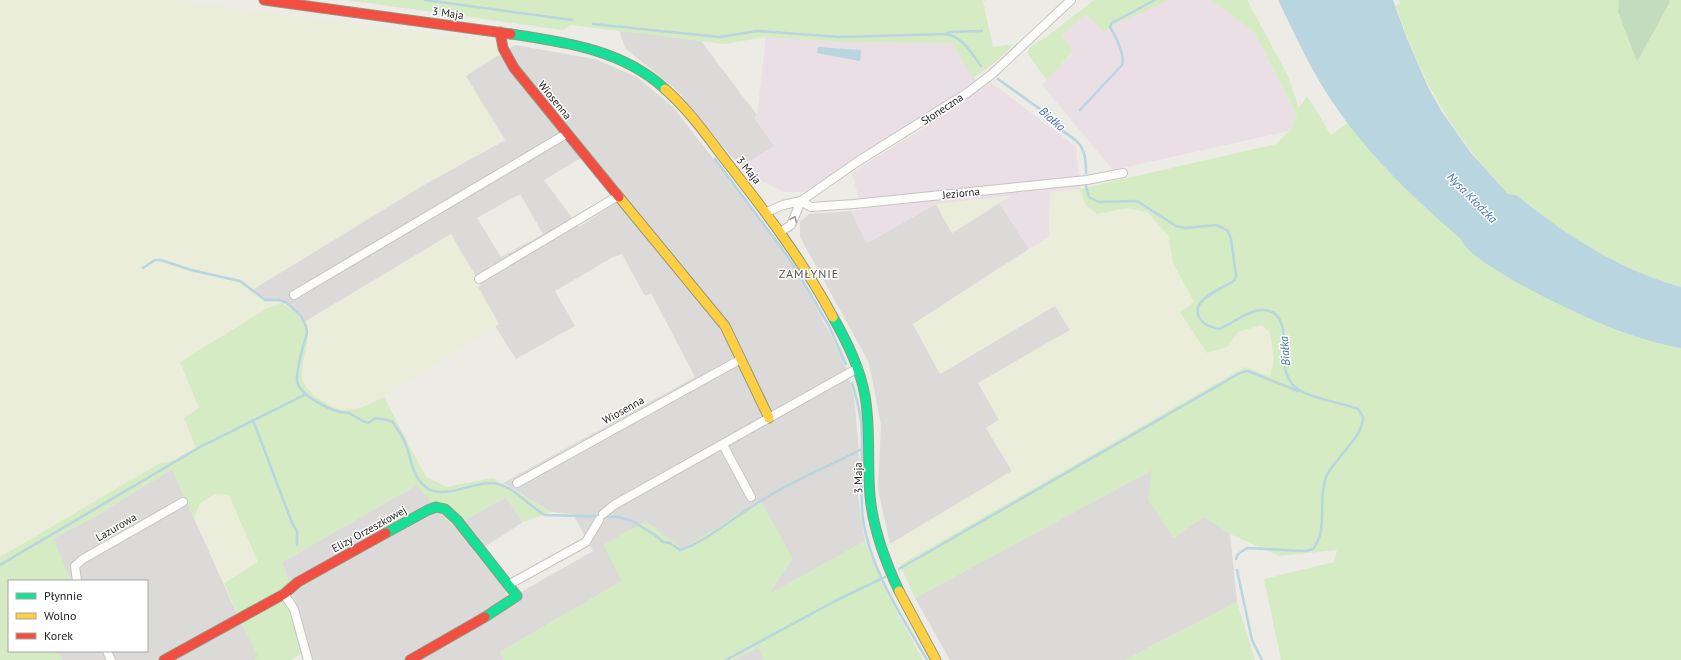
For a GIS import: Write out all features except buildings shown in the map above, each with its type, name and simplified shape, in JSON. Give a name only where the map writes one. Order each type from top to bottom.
[{"type":"street","name":"3 Maja","points":[[264,0],[500,32],[584,46],[627,63],[653,79],[686,110],[767,212],[803,265],[827,306],[858,368],[868,416],[870,499],[877,536],[890,572],[936,660]]},
{"type":"street","name":"Słoneczna","points":[[767,212],[783,205],[801,201],[973,88],[1036,35],[1071,0]]},
{"type":"street","name":"Wiosenna","points":[[500,32],[502,49],[506,57],[566,134],[725,326],[769,418]]},
{"type":"street","points":[[294,295],[566,134]]},
{"type":"street","name":"Jeziorna","points":[[801,201],[811,207],[854,204],[1087,180],[1123,173]]},
{"type":"street","points":[[479,279],[618,196]]},
{"type":"street","points":[[780,232],[791,225],[801,201]]},
{"type":"street","name":"Wiosenna","points":[[517,483],[741,359]]},
{"type":"street","points":[[508,585],[586,542],[605,510],[858,368]]},
{"type":"street","points":[[723,445],[751,497]]},
{"type":"street","name":"Lazurowa","points":[[77,580],[75,566],[83,559],[183,502]]},
{"type":"street","name":"Elizy Orzeszkowej","points":[[284,594],[305,578],[428,510],[436,507],[445,509],[457,520],[517,596],[502,607],[410,660]]},
{"type":"street","points":[[164,660],[284,594],[294,609],[308,660]]},
{"type":"shaded area","points":[[1169,0],[1211,0],[1254,32],[1297,115],[1289,131],[1113,170],[1042,85],[1073,52],[1060,36],[1086,14],[1104,32],[1118,23]]},
{"type":"shaded area","points":[[619,30],[701,41],[757,115],[754,117],[774,146],[742,166],[729,154],[678,91],[625,48]]},
{"type":"shaded area","points":[[766,37],[845,42],[952,43],[976,81],[897,134],[803,192],[784,192],[758,179],[742,166],[774,146],[754,117],[757,115]]},
{"type":"shaded area","points":[[515,45],[595,59],[637,77],[673,107],[784,249],[843,357],[854,396],[859,451],[858,497],[865,541],[768,595],[683,549],[622,581],[500,652],[504,660],[304,660],[295,599],[282,562],[417,485],[453,527],[506,497],[523,522],[475,553],[506,589],[507,600],[593,551],[573,514],[551,512],[503,483],[695,377],[651,293],[645,296],[622,254],[613,257],[555,291],[575,326],[516,359],[495,326],[499,324],[451,234],[304,322],[279,300],[265,300],[252,290],[422,186],[505,140],[465,76]],"holes":[[[588,154],[623,198],[579,227],[544,180]],[[520,194],[543,234],[501,257],[477,218]]]},
{"type":"shaded area","points":[[989,81],[1076,147],[1080,189],[1050,192],[1049,237],[1029,249],[999,203],[1010,196],[936,204],[866,243],[851,211],[862,210],[852,173],[947,113]]},
{"type":"shaded area","points":[[999,203],[1029,249],[913,324],[940,374],[1055,305],[1070,330],[979,383],[999,420],[986,428],[1012,471],[890,544],[878,489],[881,425],[869,363],[800,237],[800,222],[809,214],[851,211],[867,243],[936,204],[952,233]]},
{"type":"shaded area","points":[[172,469],[241,623],[259,657],[254,660],[62,660],[58,652],[148,652],[148,580],[71,580],[52,539],[96,516]]},
{"type":"shaded area","points":[[1152,470],[1173,538],[1204,516],[1230,534],[1237,602],[1125,660],[950,660],[915,598]]},
{"type":"shaded area","points":[[759,647],[763,660],[734,660]]},
{"type":"green space","points":[[0,0],[173,0],[497,42],[499,55],[466,76],[505,140],[422,186],[252,290],[265,300],[279,300],[287,303],[301,316],[305,322],[451,234],[481,285],[478,287],[499,324],[384,397],[348,411],[329,405],[304,387],[302,376],[308,342],[184,418],[196,448],[170,462],[160,463],[0,557]]},
{"type":"green space","points":[[346,0],[987,0],[983,1],[993,47],[1014,44],[997,61],[973,78],[952,43],[845,42],[766,37],[725,44],[571,25],[562,30]]},
{"type":"green space","points":[[1094,0],[1169,0],[1118,23],[1104,32],[1086,14],[1061,36],[1073,51],[1047,80],[1030,57],[1028,52],[1030,47],[1049,35]]},
{"type":"green space","points":[[1211,0],[1247,0],[1288,76],[1299,108],[1307,96],[1331,135],[1348,123],[1380,161],[1416,198],[1454,232],[1496,264],[1540,293],[1585,317],[1633,335],[1681,348],[1681,660],[1281,660],[1264,579],[1334,562],[1337,550],[1279,556],[1230,534],[1204,517],[1174,538],[1148,500],[1152,470],[915,598],[900,565],[1245,367],[1270,377],[1274,359],[1270,333],[1262,325],[1238,332],[1227,347],[1207,353],[1180,312],[1194,302],[1173,263],[1168,235],[1147,212],[1127,208],[1097,214],[1086,205],[1080,189],[1276,144],[1289,131],[1297,115],[1254,32]]},
{"type":"green space","points":[[1399,0],[1619,0],[1618,12],[1637,62],[1670,2],[1669,0],[1681,0],[1681,287],[1636,271],[1594,250],[1554,224],[1516,195],[1508,194],[1488,172],[1455,128],[1428,84],[1406,34],[1396,6],[1400,3]]},
{"type":"green space","points":[[1619,0],[1669,0],[1670,2],[1637,62],[1618,12]]},
{"type":"green space","points":[[1080,189],[1086,205],[1097,214],[1127,208],[1147,212],[1168,235],[1173,263],[1195,302],[1181,311],[1227,347],[1238,332],[1262,325],[1270,333],[1274,359],[1270,377],[1244,368],[900,565],[890,544],[1012,471],[986,428],[999,420],[978,383],[1070,330],[1055,306],[940,374],[913,324],[1049,238],[1050,192]]},
{"type":"green space","points":[[1011,196],[952,233],[936,204]]},
{"type":"green space","points":[[282,303],[299,316],[306,326],[308,339],[302,378],[308,390],[329,405],[344,410],[363,407],[384,397],[426,477],[447,487],[493,478],[551,512],[523,522],[506,497],[453,527],[417,485],[282,562],[295,599],[302,653],[291,660],[254,660],[258,656],[241,623],[224,583],[258,562],[229,495],[215,494],[200,503],[194,518],[172,469],[96,516],[53,538],[71,580],[8,580],[8,652],[58,652],[62,660],[0,660],[0,557],[160,463],[170,462],[196,448],[184,418],[199,408],[180,362],[268,308]]},
{"type":"green space","points":[[215,494],[229,495],[258,562],[224,583],[194,518],[200,503]]},
{"type":"green space","points":[[760,500],[793,558],[769,594],[865,541],[881,582],[923,660],[763,660],[759,647],[734,660],[504,660],[500,652],[622,581],[603,545],[646,521],[683,549]]},
{"type":"green space","points":[[1237,602],[1255,660],[1125,660]]},
{"type":"water","name":"Nysa Kłodzka","points":[[1278,0],[1393,0],[1406,36],[1428,87],[1442,112],[1471,153],[1508,194],[1516,195],[1554,224],[1594,250],[1636,271],[1681,287],[1681,348],[1638,337],[1584,316],[1544,297],[1501,273],[1482,261],[1468,249],[1461,239],[1402,185],[1348,124],[1318,79]]},
{"type":"water","points":[[818,47],[861,50],[860,61],[817,53]]},
{"type":"waterway","points":[[425,0],[572,20]]},
{"type":"waterway","points":[[1080,110],[1122,65],[1123,60],[1121,50],[1110,27],[1112,23],[1155,0]]},
{"type":"waterway","points":[[593,24],[719,37],[757,31],[839,37],[945,34],[951,32],[982,31]]},
{"type":"waterway","name":"Białka","points":[[945,34],[951,35],[962,42],[981,66]]},
{"type":"waterway","name":"Białka","points":[[998,79],[1051,117],[1056,125],[1079,143],[1083,150],[1086,173]]},
{"type":"waterway","points":[[715,159],[791,261],[829,326],[846,364]]},
{"type":"waterway","name":"Białka","points":[[1086,186],[1089,197],[1098,202],[1137,201],[1176,226],[1186,228],[1216,225],[1228,231],[1231,239],[1236,275],[1235,280],[1204,299],[1199,305],[1198,311],[1201,320],[1208,325],[1219,329],[1255,311],[1267,310],[1275,314],[1280,320],[1283,329],[1285,368],[1292,384],[1304,393],[1358,409],[1363,417],[1362,425],[1354,440],[1326,477],[1322,495],[1321,532],[1313,549],[1305,551],[1247,548],[1238,554],[1236,559]]},
{"type":"waterway","points":[[143,268],[155,260],[161,260],[191,270],[240,281],[265,300],[279,300],[287,303],[301,316],[306,326],[307,333],[300,357],[297,376],[299,386],[308,396],[328,408],[349,413],[368,423],[376,418],[392,421],[405,442],[415,474],[422,484],[434,491],[451,491],[486,483],[493,483],[514,492],[545,515],[619,517],[632,521],[655,535],[663,542],[670,543],[680,550],[708,536],[781,489],[862,449]]},
{"type":"waterway","points":[[899,569],[1240,373],[1248,371],[1298,391]]},
{"type":"waterway","points":[[852,383],[861,421],[862,507],[867,538],[872,556],[888,592],[927,660]]},
{"type":"waterway","points":[[0,565],[200,447],[306,394]]},
{"type":"waterway","points":[[253,420],[292,523],[297,531],[297,545]]},
{"type":"waterway","name":"Białka","points":[[1237,570],[1252,640],[1262,660]]},
{"type":"waterway","points":[[726,660],[837,600],[885,577]]},
{"type":"traffic: fast","points":[[511,34],[552,40],[592,50],[612,57],[631,65],[649,76],[665,89]]},
{"type":"traffic: fast","points":[[833,317],[852,355],[863,386],[867,408],[869,483],[874,521],[880,545],[899,591]]},
{"type":"traffic: fast","points":[[386,533],[428,510],[436,507],[445,509],[457,520],[517,596],[485,617]]},
{"type":"traffic: slow","points":[[665,89],[674,97],[697,124],[769,218],[809,276],[833,317]]},
{"type":"traffic: slow","points":[[619,197],[725,326],[769,418]]},
{"type":"traffic: slow","points":[[899,591],[936,660]]},
{"type":"traffic: jam","points":[[264,0],[511,34]]},
{"type":"traffic: jam","points":[[500,32],[503,48],[514,68],[619,197]]},
{"type":"traffic: jam","points":[[164,660],[284,594],[298,582],[386,533]]},
{"type":"traffic: jam","points":[[410,660],[485,617]]},
{"type":"district","name":"ZAMŁYNIE","points":[[809,274]]}]
